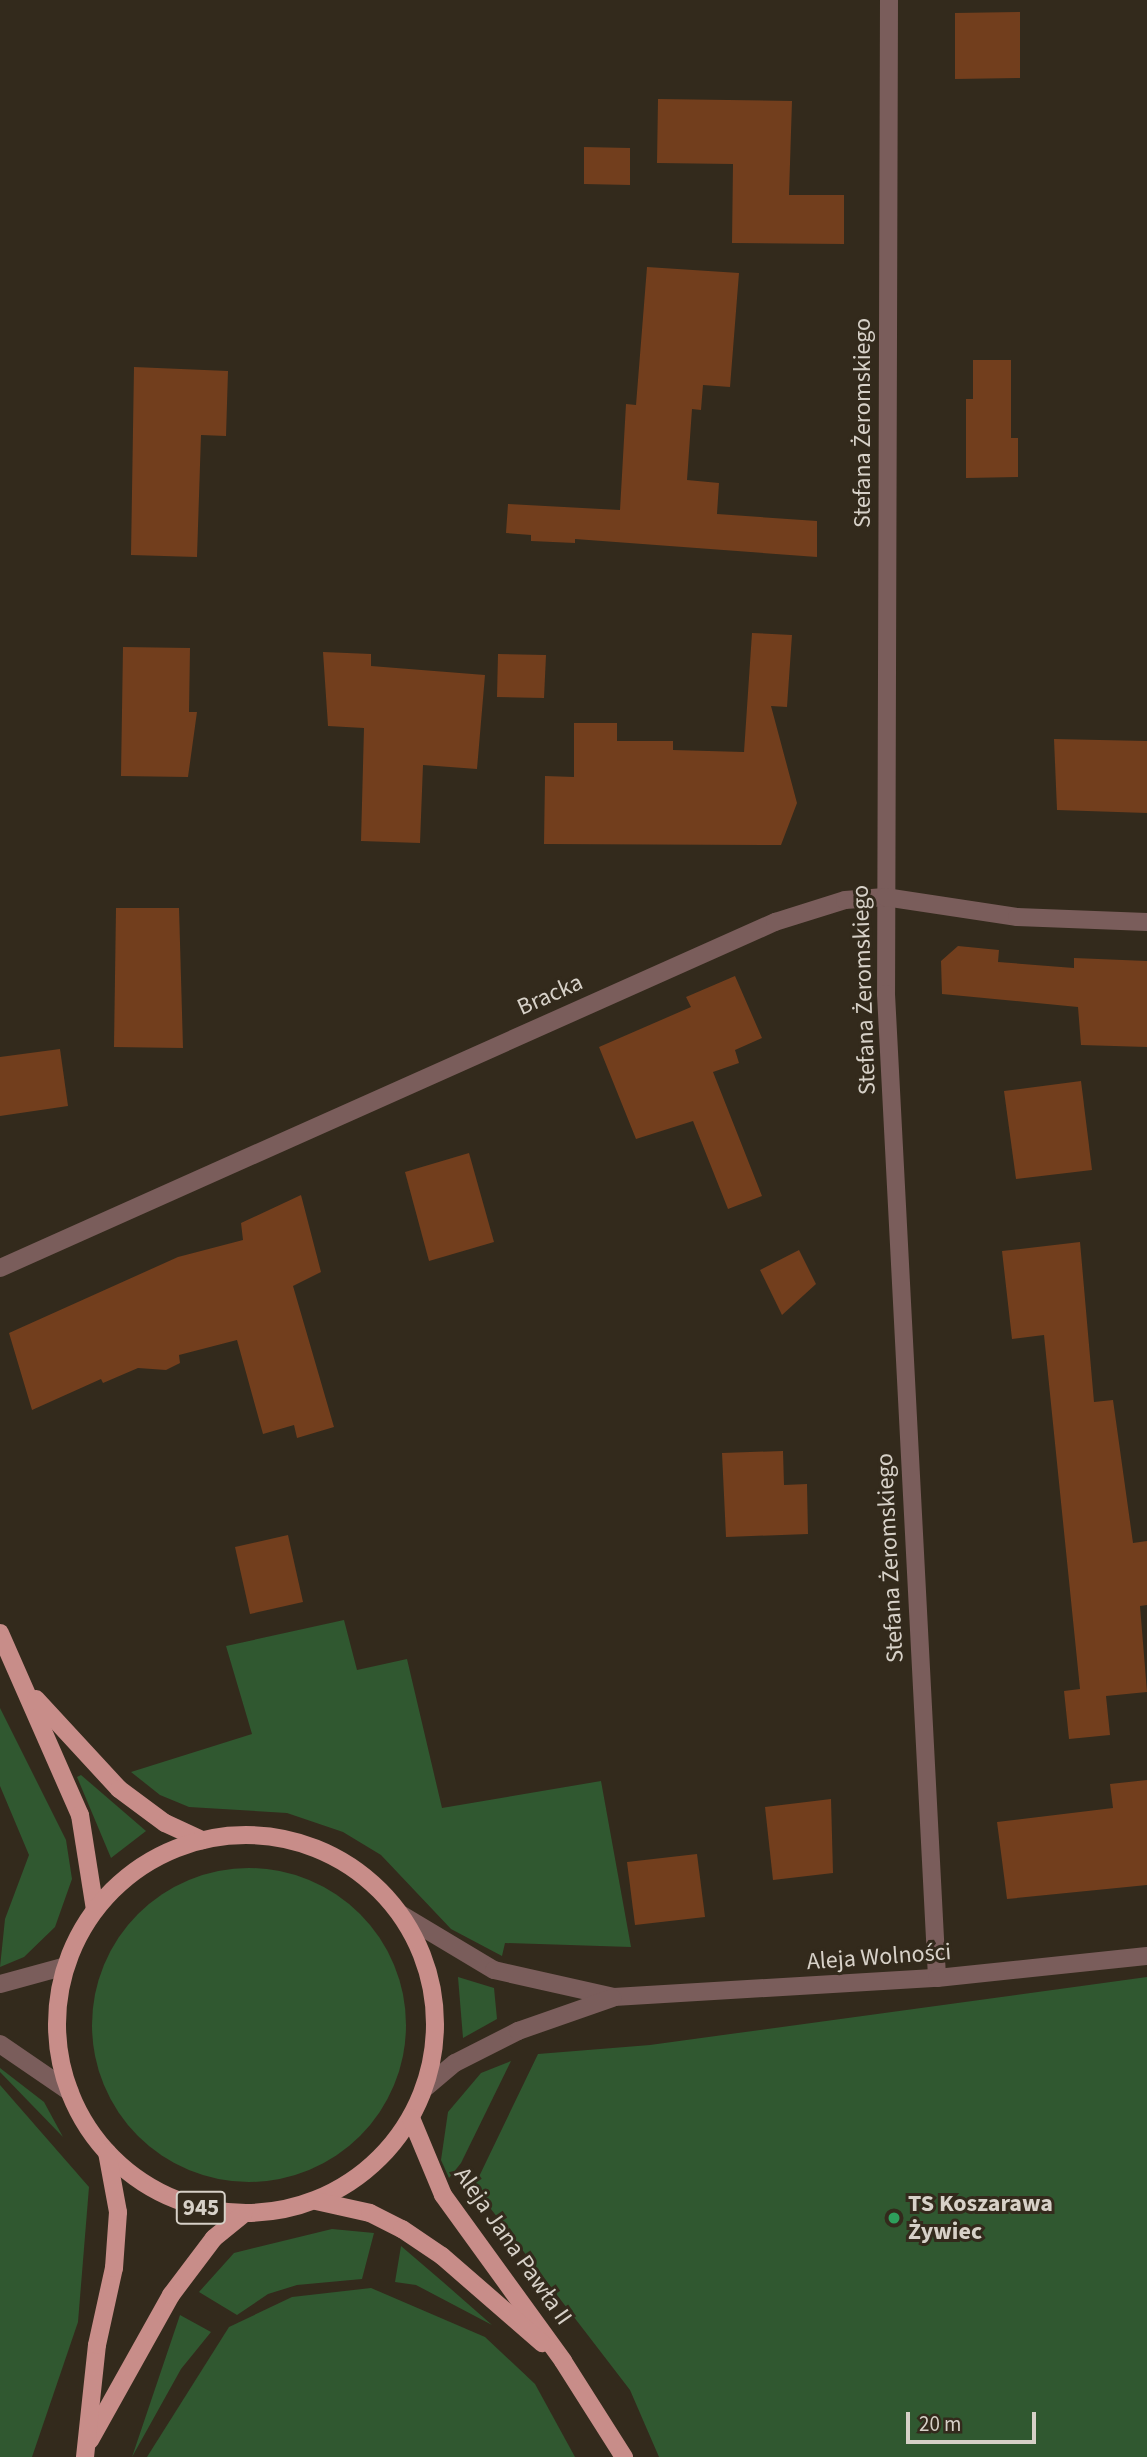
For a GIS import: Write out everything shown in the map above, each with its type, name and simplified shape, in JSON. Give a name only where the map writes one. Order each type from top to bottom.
[{"type":"main road","points":[[0,1633],[28,1690],[80,1815],[95,1910]]},
{"type":"main road","points":[[28,1690],[119,1789],[165,1824],[202,1840]]},
{"type":"main road","name":"945","points":[[269,1837],[334,1856],[372,1881],[402,1915],[423,1955],[434,1999],[434,2044],[425,2088],[411,2118],[370,2167],[316,2201],[244,2214],[205,2209],[168,2196],[107,2152],[70,2092],[58,2029],[66,1966],[95,1910],[143,1865],[202,1840],[269,1837]]},
{"type":"main road","name":"Aleja Jana Pawła II","points":[[411,2118],[443,2195],[563,2361],[624,2457]]},
{"type":"main road","name":"945","points":[[86,2451],[116,2235],[107,2152]]},
{"type":"main road","name":"Aleja Jana Pawła II","points":[[316,2201],[370,2213],[402,2229],[442,2256],[563,2361]]},
{"type":"main road","name":"945","points":[[86,2451],[171,2295],[214,2238],[244,2214]]},
{"type":"street","name":"Stefana Żeromskiego","points":[[889,0],[885,897],[899,1279],[937,1979]]},
{"type":"street","name":"Bracka","points":[[0,1268],[775,922],[845,900],[885,897],[1017,916],[1147,922]]},
{"type":"street","name":"Aleja Wolności","points":[[402,1915],[494,1970],[614,1997],[937,1979],[1147,1956]]},
{"type":"street","points":[[0,1984],[66,1966]]},
{"type":"street","name":"Aleja Wolności","points":[[425,2088],[455,2063],[517,2031],[614,1997]]},
{"type":"street","points":[[0,2044],[70,2092]]},
{"type":"green space","points":[[344,1620],[357,1670],[407,1659],[442,1808],[601,1781],[631,1947],[505,1943],[502,1956],[451,1929],[381,1855],[343,1832],[287,1813],[189,1807],[160,1795],[131,1772],[252,1734],[226,1646]]},
{"type":"green space","points":[[0,1708],[66,1840],[72,1879],[55,1927],[24,1957],[0,1967],[5,1919],[29,1855],[0,1786]]},
{"type":"green space","points":[[81,1775],[146,1831],[111,1858],[77,1777]]},
{"type":"green space","points":[[249,1868],[280,1871],[309,1880],[336,1895],[360,1914],[379,1938],[394,1965],[403,1994],[406,2025],[403,2056],[394,2085],[379,2112],[360,2136],[336,2155],[309,2170],[280,2179],[249,2182],[218,2179],[189,2170],[162,2155],[138,2136],[119,2112],[104,2085],[95,2056],[92,2025],[95,1994],[104,1965],[119,1938],[138,1914],[162,1895],[189,1880],[218,1871]]},
{"type":"green space","points":[[458,1977],[494,1988],[497,2019],[463,2038]]},
{"type":"green space","name":"TS Koszarawa Żywiec","points":[[1147,1977],[1147,2457],[659,2457],[630,2390],[474,2187],[538,2054],[650,2045]]},
{"type":"green space","points":[[511,2061],[461,2163],[449,2178],[441,2160],[448,2112],[481,2073]]},
{"type":"green space","points":[[0,2068],[44,2102],[63,2137],[0,2072]]},
{"type":"green space","points":[[0,2085],[89,2187],[78,2322],[32,2457],[0,2457]]},
{"type":"green space","points":[[332,2229],[374,2233],[362,2279],[297,2285],[268,2294],[237,2315],[199,2292],[234,2253]]},
{"type":"green space","points":[[401,2246],[492,2325],[416,2285],[395,2282]]},
{"type":"green space","points":[[371,2288],[485,2337],[535,2384],[575,2457],[147,2457],[229,2327],[292,2297]]},
{"type":"green space","points":[[180,2315],[211,2332],[181,2369],[132,2457]]},
{"type":"building","points":[[1020,12],[1020,78],[955,79],[955,13]]},
{"type":"building","points":[[658,99],[792,101],[789,195],[844,195],[844,244],[732,243],[733,164],[657,163]]},
{"type":"building","points":[[584,147],[630,148],[630,185],[584,184]]},
{"type":"building","points":[[647,267],[739,273],[730,387],[703,385],[701,410],[692,409],[687,480],[719,483],[717,514],[817,521],[817,557],[575,539],[575,543],[531,541],[531,535],[506,533],[508,504],[620,510],[626,404],[636,405]]},
{"type":"building","points":[[973,360],[1011,360],[1011,438],[1018,438],[1018,477],[966,478],[966,399],[973,399]]},
{"type":"building","points":[[134,367],[228,371],[226,436],[201,435],[197,557],[131,555]]},
{"type":"building","points":[[752,633],[792,635],[787,707],[771,706],[797,803],[781,845],[544,844],[545,776],[574,777],[574,723],[617,723],[617,741],[673,741],[673,750],[744,752]]},
{"type":"building","points":[[123,647],[190,648],[189,712],[197,712],[188,777],[121,776]]},
{"type":"building","points":[[323,652],[371,654],[371,666],[485,675],[477,769],[423,765],[420,843],[361,841],[364,728],[328,726]]},
{"type":"building","points":[[498,654],[546,655],[544,698],[497,697]]},
{"type":"building","points":[[1054,739],[1147,741],[1147,813],[1057,810]]},
{"type":"building","points":[[116,908],[179,908],[183,1048],[114,1047]]},
{"type":"building","points":[[958,946],[999,950],[998,962],[1074,968],[1074,958],[1147,961],[1147,1047],[1081,1045],[1078,1007],[942,994],[941,961]]},
{"type":"building","points":[[735,976],[762,1038],[735,1050],[739,1063],[713,1072],[762,1196],[728,1209],[693,1121],[636,1139],[599,1047],[691,1007],[686,997]]},
{"type":"building","points":[[60,1049],[68,1106],[0,1116],[0,1057]]},
{"type":"building","points":[[1081,1081],[1092,1170],[1016,1179],[1004,1091]]},
{"type":"building","points":[[469,1153],[494,1242],[429,1261],[405,1172]]},
{"type":"building","points":[[301,1195],[321,1272],[293,1286],[334,1427],[297,1438],[294,1425],[263,1434],[237,1340],[179,1355],[180,1363],[166,1370],[138,1368],[103,1383],[101,1379],[32,1410],[9,1333],[178,1257],[243,1240],[241,1223]]},
{"type":"building","points":[[1080,1242],[1094,1402],[1113,1400],[1133,1543],[1147,1541],[1147,1605],[1140,1606],[1147,1692],[1106,1696],[1110,1735],[1069,1739],[1064,1691],[1080,1689],[1044,1335],[1012,1339],[1002,1251]]},
{"type":"building","points":[[799,1250],[816,1284],[782,1315],[760,1270]]},
{"type":"building","points":[[783,1451],[784,1485],[807,1484],[808,1534],[726,1537],[722,1453]]},
{"type":"building","points":[[288,1535],[303,1602],[250,1614],[235,1547]]},
{"type":"building","points":[[1147,1780],[1147,1885],[1007,1899],[997,1822],[1113,1808],[1110,1784]]},
{"type":"building","points":[[831,1799],[833,1873],[773,1880],[765,1807]]},
{"type":"building","points":[[697,1854],[705,1917],[635,1925],[627,1862]]},
{"type":"place","name":"TS Koszarawa Żywiec","points":[[894,2218]]}]
